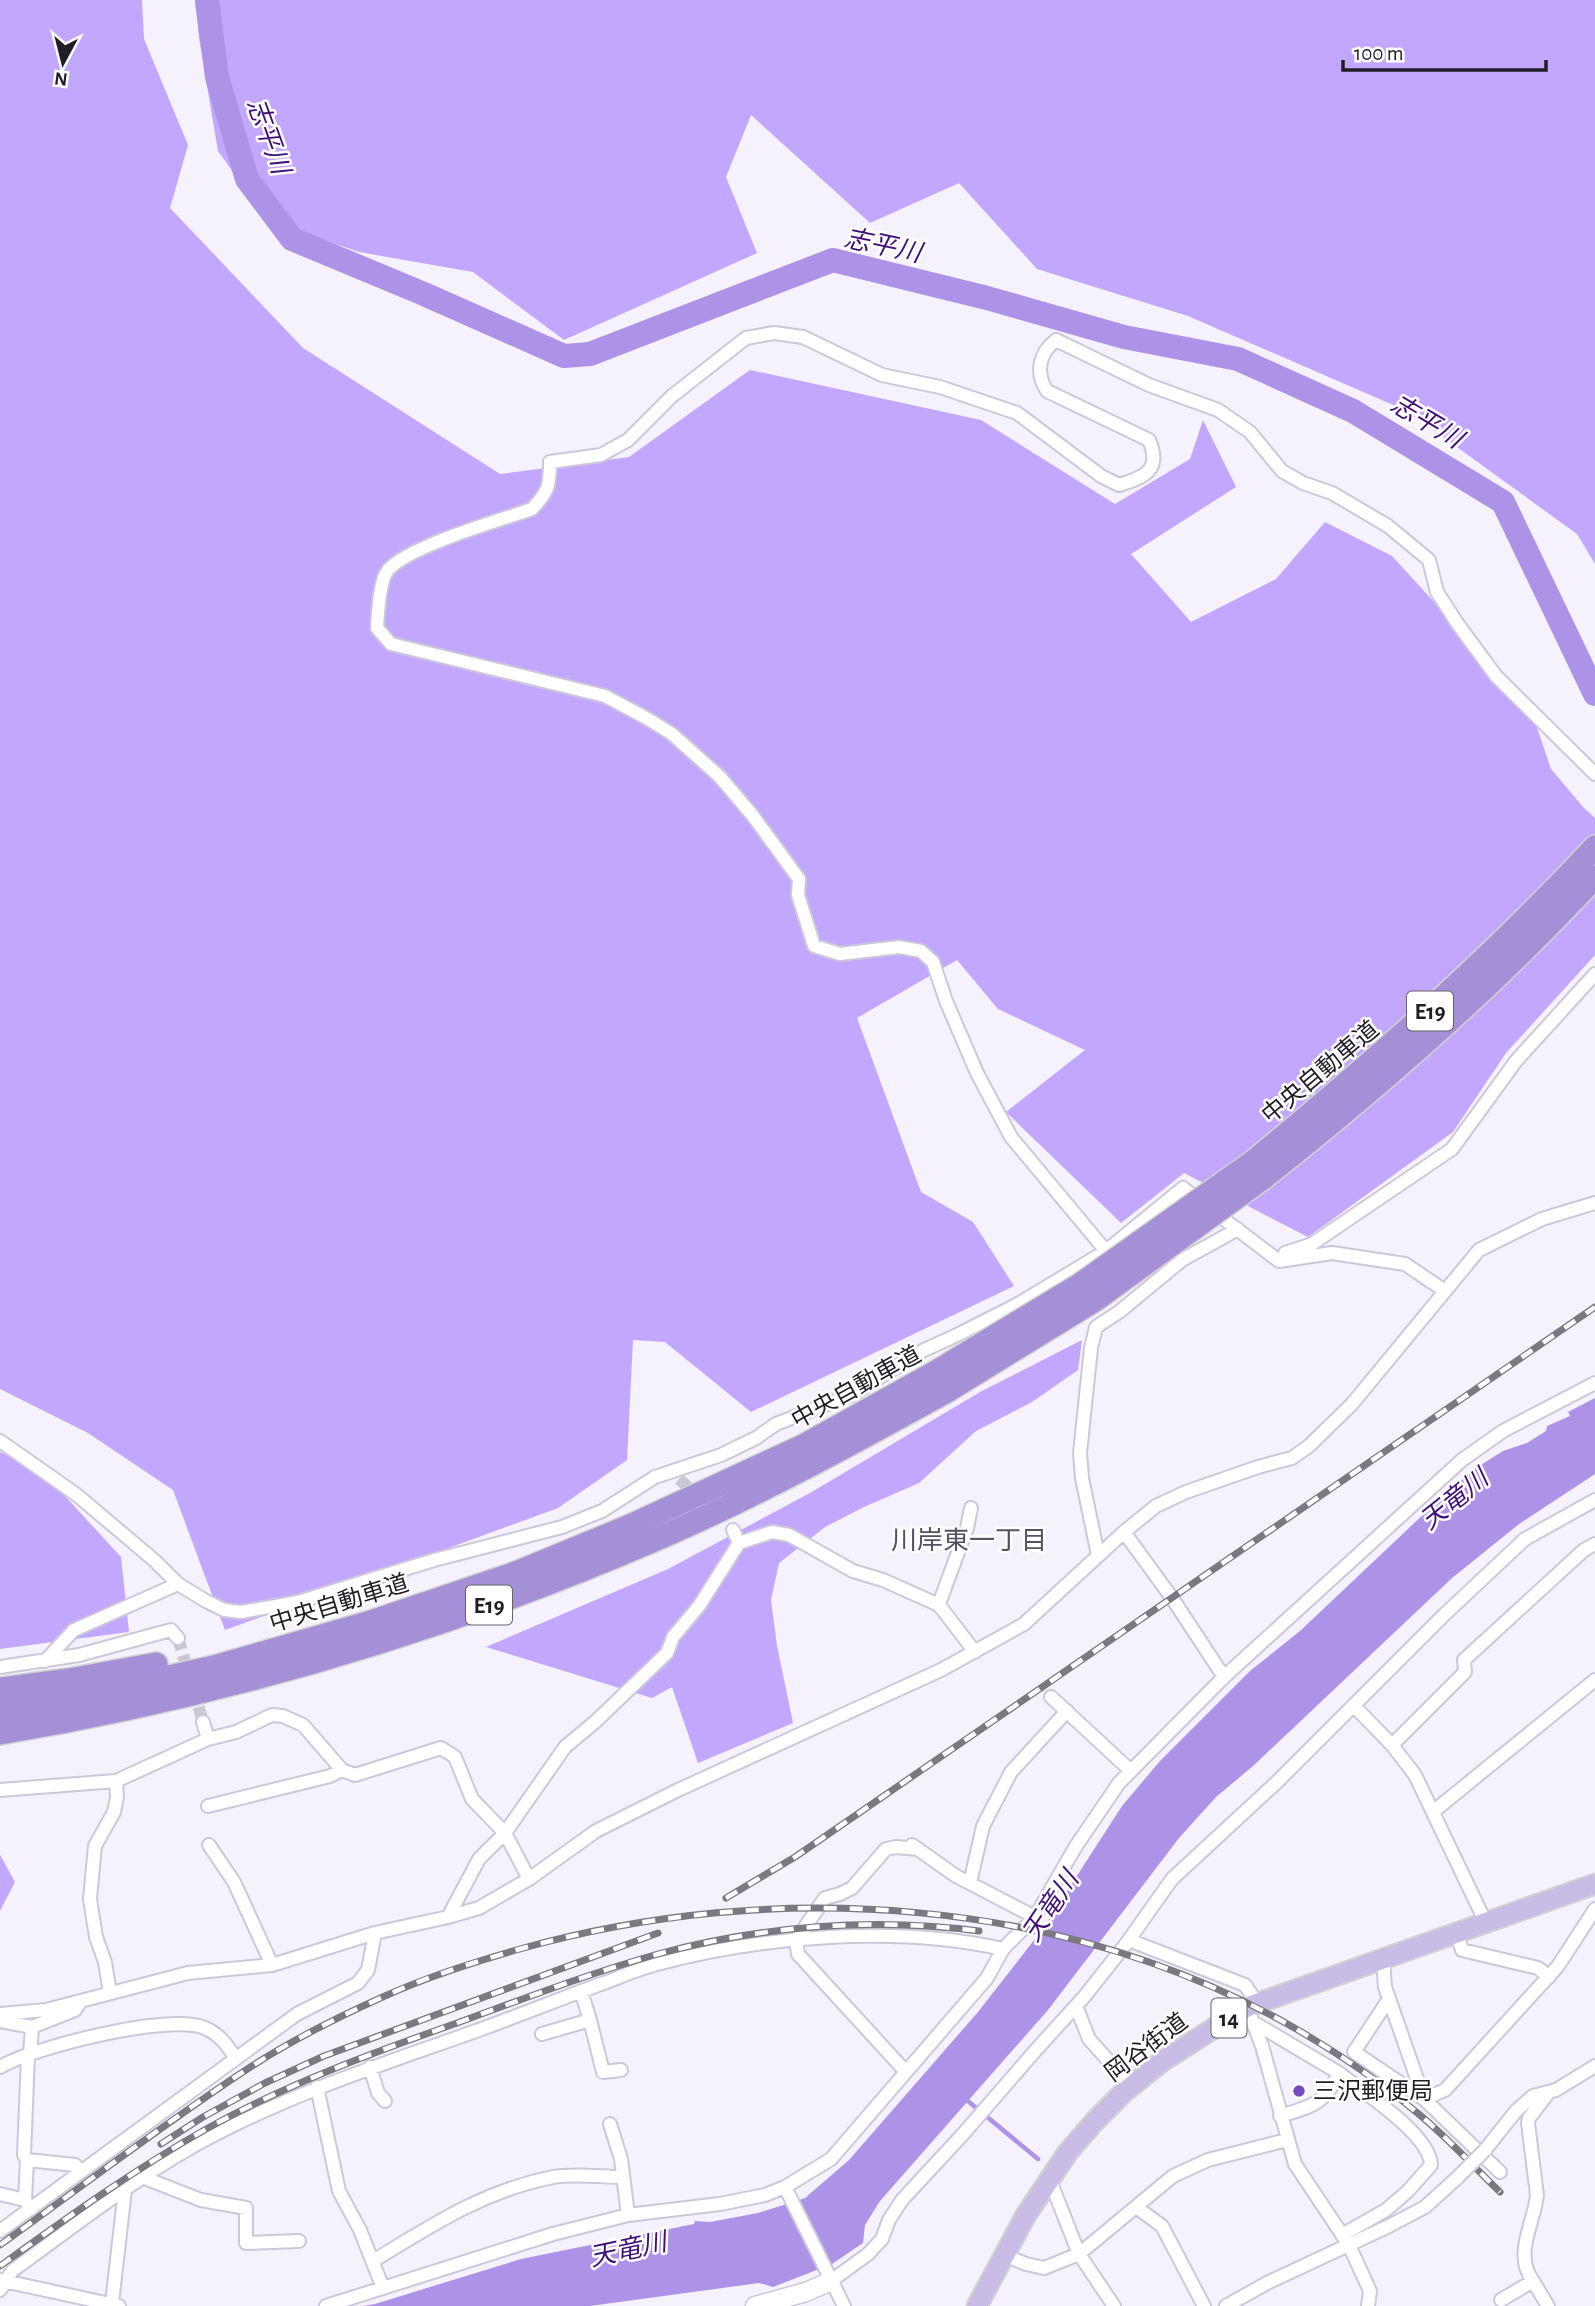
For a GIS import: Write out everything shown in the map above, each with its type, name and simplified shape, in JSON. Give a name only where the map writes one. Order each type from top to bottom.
[{"type":"highway","name":"中央自動車道","points":[[0,1712],[166,1678],[290,1646],[504,1578],[630,1526],[942,1382],[1095,1300],[1258,1170],[1352,1080],[1431,1010],[1541,904],[1595,847]]},
{"type":"highway","name":"中央自動車道","points":[[1258,1170],[1342,1116],[1409,1058],[1501,972],[1595,877]]},
{"type":"highway","name":"中央自動車道","points":[[0,1733],[223,1686],[438,1623],[593,1566],[809,1465],[942,1382]]},
{"type":"highway","points":[[0,1742],[225,1694],[368,1655],[457,1627],[669,1542],[742,1505],[809,1465]]},
{"type":"highway","points":[[0,1689],[128,1670],[278,1636],[363,1613],[630,1526]]},
{"type":"main road","name":"岡谷街道","points":[[977,2306],[1049,2178],[1095,2121],[1131,2086],[1161,2062],[1252,2011],[1383,1959],[1595,1884]]},
{"type":"street","points":[[1106,1251],[1011,1136],[977,1073],[946,1001],[933,962],[921,951],[899,947],[840,954],[814,946],[798,895],[799,879],[753,816],[720,777],[672,734],[605,696],[391,644],[377,628],[378,606],[386,572],[408,554],[531,509],[546,493],[550,479],[550,462],[601,454],[628,440],[672,396],[746,338],[774,333],[803,337],[882,375],[940,387],[1017,413],[1101,476],[1119,485],[1140,478],[1152,467],[1154,453],[1149,440],[1046,391],[1040,380],[1041,359],[1047,347],[1056,340],[1150,385],[1218,410],[1250,432],[1282,471],[1303,483],[1332,493],[1388,526],[1429,560],[1437,592],[1496,676],[1595,774]]},
{"type":"street","points":[[1267,1253],[1289,1253],[1312,1244],[1452,1149],[1516,1061],[1595,974]]},
{"type":"street","points":[[0,1441],[76,1495],[155,1561],[178,1584],[224,1610],[241,1612],[298,1602],[434,1560],[562,1527],[602,1511],[654,1477],[676,1474],[756,1438],[776,1424],[853,1394],[922,1351],[1020,1303],[1106,1251],[1183,1188],[1279,1261],[1332,1253],[1405,1264],[1445,1291]]},
{"type":"street","points":[[0,2014],[46,2010],[188,1973],[272,1965],[375,1933],[479,1908],[529,1879],[596,1831],[678,1790],[941,1670],[1024,1624],[1098,1555],[1157,1506],[1186,1492],[1292,1458],[1309,1446],[1352,1404],[1479,1250],[1542,1219],[1595,1203]]},
{"type":"street","points":[[1098,1555],[1082,1478],[1080,1453],[1091,1348],[1096,1327],[1119,1312],[1182,1260],[1238,1229]]},
{"type":"street","points":[[326,2306],[553,2234],[628,2215],[720,2204],[787,2192],[831,2159],[987,1978],[1003,1949],[1035,1917],[1076,1846],[1119,1783],[1224,1677],[1462,1460],[1503,1431],[1595,1383]]},
{"type":"street","points":[[755,2306],[806,2292],[868,2253],[882,2239],[902,2200],[1076,2006],[1129,1940],[1172,1879],[1525,1539],[1595,1500]]},
{"type":"street","points":[[939,1604],[967,1528],[971,1508]]},
{"type":"street","points":[[733,1530],[739,1543]]},
{"type":"street","points":[[448,1917],[478,1859],[505,1833],[565,1747],[667,1653],[673,1637],[699,1606],[739,1543],[772,1532],[789,1535],[853,1571],[883,1580],[939,1604],[975,1652]]},
{"type":"street","points":[[1124,1532],[1224,1677]]},
{"type":"street","points":[[1392,1745],[1465,1672],[1464,1660],[1584,1550],[1593,1548]]},
{"type":"street","points":[[45,1661],[74,1630],[178,1584]]},
{"type":"street","points":[[0,1667],[79,1655],[171,1630],[178,1638]]},
{"type":"street","points":[[1434,1811],[1595,1679]]},
{"type":"street","points":[[1051,1697],[1131,1771]]},
{"type":"street","points":[[1354,1706],[1392,1745],[1415,1775],[1486,1923]]},
{"type":"street","points":[[970,1883],[983,1826],[1011,1772],[1067,1711]]},
{"type":"street","points":[[0,1790],[116,1781],[208,1738],[236,1732],[272,1715],[283,1716],[303,1725],[342,1770],[355,1775],[441,1748],[455,1757],[472,1798],[505,1833],[529,1879]]},
{"type":"street","points":[[203,1722],[208,1738]]},
{"type":"street","points":[[208,1806],[330,1776],[342,1770]]},
{"type":"street","points":[[110,1993],[90,1899],[96,1846],[114,1812],[116,1781]]},
{"type":"street","points":[[209,1845],[234,1882],[272,1965]]},
{"type":"street","points":[[906,2072],[798,1954],[796,1940],[825,1898],[852,1888],[886,1849],[914,1846],[970,1883],[1035,1917]]},
{"type":"street","points":[[1424,2099],[1445,2090],[1549,1977],[1595,1909]]},
{"type":"street","points":[[0,2231],[28,2204],[81,2171],[297,2014],[358,1983],[369,1970],[375,1933]]},
{"type":"street","points":[[1457,1934],[1462,1951],[1538,1968],[1549,1977]]},
{"type":"street","points":[[125,2190],[115,2305],[2,2284],[12,2271],[142,2177],[211,2136],[317,2087],[655,1964],[796,1940],[864,1936],[921,1938],[1003,1949]]},
{"type":"street","points":[[1129,1940],[1245,1985],[1295,2164],[1345,2240],[1370,2291],[1368,2306]]},
{"type":"street","points":[[1383,1959],[1385,1987],[1424,2099]]},
{"type":"street","points":[[581,1991],[603,2072],[621,2070]]},
{"type":"street","points":[[1389,1999],[1354,2052],[1424,2099],[1500,2172]]},
{"type":"street","points":[[0,2021],[32,2027],[75,2010],[82,2001]]},
{"type":"street","points":[[1076,2006],[1089,2039],[1131,2086]]},
{"type":"street","points":[[1252,2011],[1409,2127],[1430,2156],[1431,2165],[1386,2210],[1345,2240]]},
{"type":"street","points":[[542,2034],[590,2020]]},
{"type":"street","points":[[0,2067],[81,2039],[161,2025],[183,2024],[203,2027],[221,2038],[235,2057]]},
{"type":"street","points":[[28,2204],[27,2160],[24,2155],[32,2027]]},
{"type":"street","points":[[1226,2306],[1345,2240],[1425,2207],[1485,2150],[1516,2111],[1533,2096],[1556,2091],[1595,2066]]},
{"type":"street","points":[[370,2067],[378,2093],[385,2101]]},
{"type":"street","points":[[1280,2116],[1315,2105],[1331,2090],[1339,2073]]},
{"type":"street","points":[[317,2087],[339,2191],[360,2230],[383,2288]]},
{"type":"street","points":[[1548,2306],[1526,2272],[1524,2262],[1537,2195],[1528,2118],[1549,2092]]},
{"type":"street","points":[[610,2124],[621,2159],[628,2215]]},
{"type":"street","points":[[1004,2255],[1044,2268],[1080,2254],[1173,2176],[1208,2160],[1287,2140]]},
{"type":"street","points":[[27,2160],[75,2165],[81,2171]]},
{"type":"street","points":[[142,2177],[201,2200],[246,2208],[246,2242],[299,2241]]},
{"type":"street","points":[[373,2261],[453,2212],[489,2195],[555,2177],[623,2177]]},
{"type":"street","points":[[1049,2178],[1080,2254],[1114,2306]]},
{"type":"street","points":[[787,2192],[844,2306]]},
{"type":"street","points":[[0,2194],[28,2204]]},
{"type":"street","points":[[1136,2207],[1163,2226],[1204,2306]]},
{"type":"street","points":[[1501,2300],[1533,2281]]},
{"type":"shaded area","points":[[0,0],[142,0],[144,39],[188,145],[170,208],[303,348],[500,474],[629,457],[750,370],[981,420],[1115,504],[1190,459],[1203,420],[1236,487],[1131,554],[1191,622],[1276,579],[1325,522],[1392,556],[1530,707],[1551,769],[1595,818],[1595,955],[1506,1053],[1453,1132],[1308,1237],[1184,1173],[1121,1223],[1006,1112],[1085,1050],[998,1009],[957,960],[857,1018],[921,1192],[973,1222],[1014,1286],[751,1412],[665,1342],[633,1340],[627,1460],[558,1508],[225,1630],[173,1490],[88,1433],[0,1389]]},
{"type":"shaded area","points":[[195,0],[1595,0],[1595,564],[1577,534],[1407,411],[1188,316],[1037,269],[959,183],[870,223],[751,115],[726,177],[757,253],[564,340],[473,272],[359,252],[268,221],[218,151]]},
{"type":"shaded area","points":[[1082,1340],[1078,1370],[1032,1402],[976,1431],[919,1483],[825,1527],[779,1563],[771,1600],[777,1646],[793,1723],[698,1763],[672,1687],[652,1698],[486,1647],[668,1569],[810,1493],[980,1392]]},
{"type":"shaded area","points":[[0,1452],[41,1470],[121,1557],[129,1632],[0,1649]]},
{"type":"shaded area","points":[[0,1855],[15,1882],[0,1911]]},
{"type":"water","name":"天竜川","points":[[1595,1398],[1595,1474],[1519,1524],[1452,1578],[1253,1766],[1216,1797],[1179,1838],[1048,2010],[880,2201],[865,2225],[863,2243],[832,2264],[773,2287],[759,2283],[590,2306],[363,2306],[521,2259],[694,2224],[695,2221],[710,2222],[758,2213],[805,2198],[849,2160],[978,2012],[1042,1930],[1122,1806],[1160,1761],[1250,1671],[1300,1631],[1446,1493],[1476,1468],[1503,1451],[1527,1443],[1546,1431],[1547,1426],[1570,1416],[1568,1412]]},
{"type":"waterway","name":"志平川","points":[[207,0],[217,77],[247,179],[292,239],[564,356],[590,354],[833,260],[987,298],[1124,337],[1238,359],[1353,411],[1503,502],[1595,694]]},
{"type":"waterway","points":[[963,2097],[1038,2159]]},
{"type":"tunnel","points":[[679,1479],[700,1498]]},
{"type":"tunnel","points":[[178,1638],[203,1722]]},
{"type":"railway","points":[[726,1898],[795,1857],[1595,1307]]},
{"type":"railway","points":[[0,2245],[252,2066],[317,2028],[402,1989],[520,1949],[617,1927],[716,1913],[817,1908],[917,1913],[1017,1927],[1114,1951],[1208,1985],[1298,2030],[1344,2058],[1437,2130],[1500,2192]]},
{"type":"railway","points":[[0,2266],[128,2177],[238,2112],[299,2083],[362,2058],[582,1978],[697,1944],[777,1931],[858,1925],[979,1931]]},
{"type":"railway","points":[[161,2144],[265,2083],[324,2056],[658,1933]]},
{"type":"place","name":"三沢郵便局","points":[[1299,2091]]},
{"type":"district","name":"川岸東一丁目","points":[[969,1540]]}]
